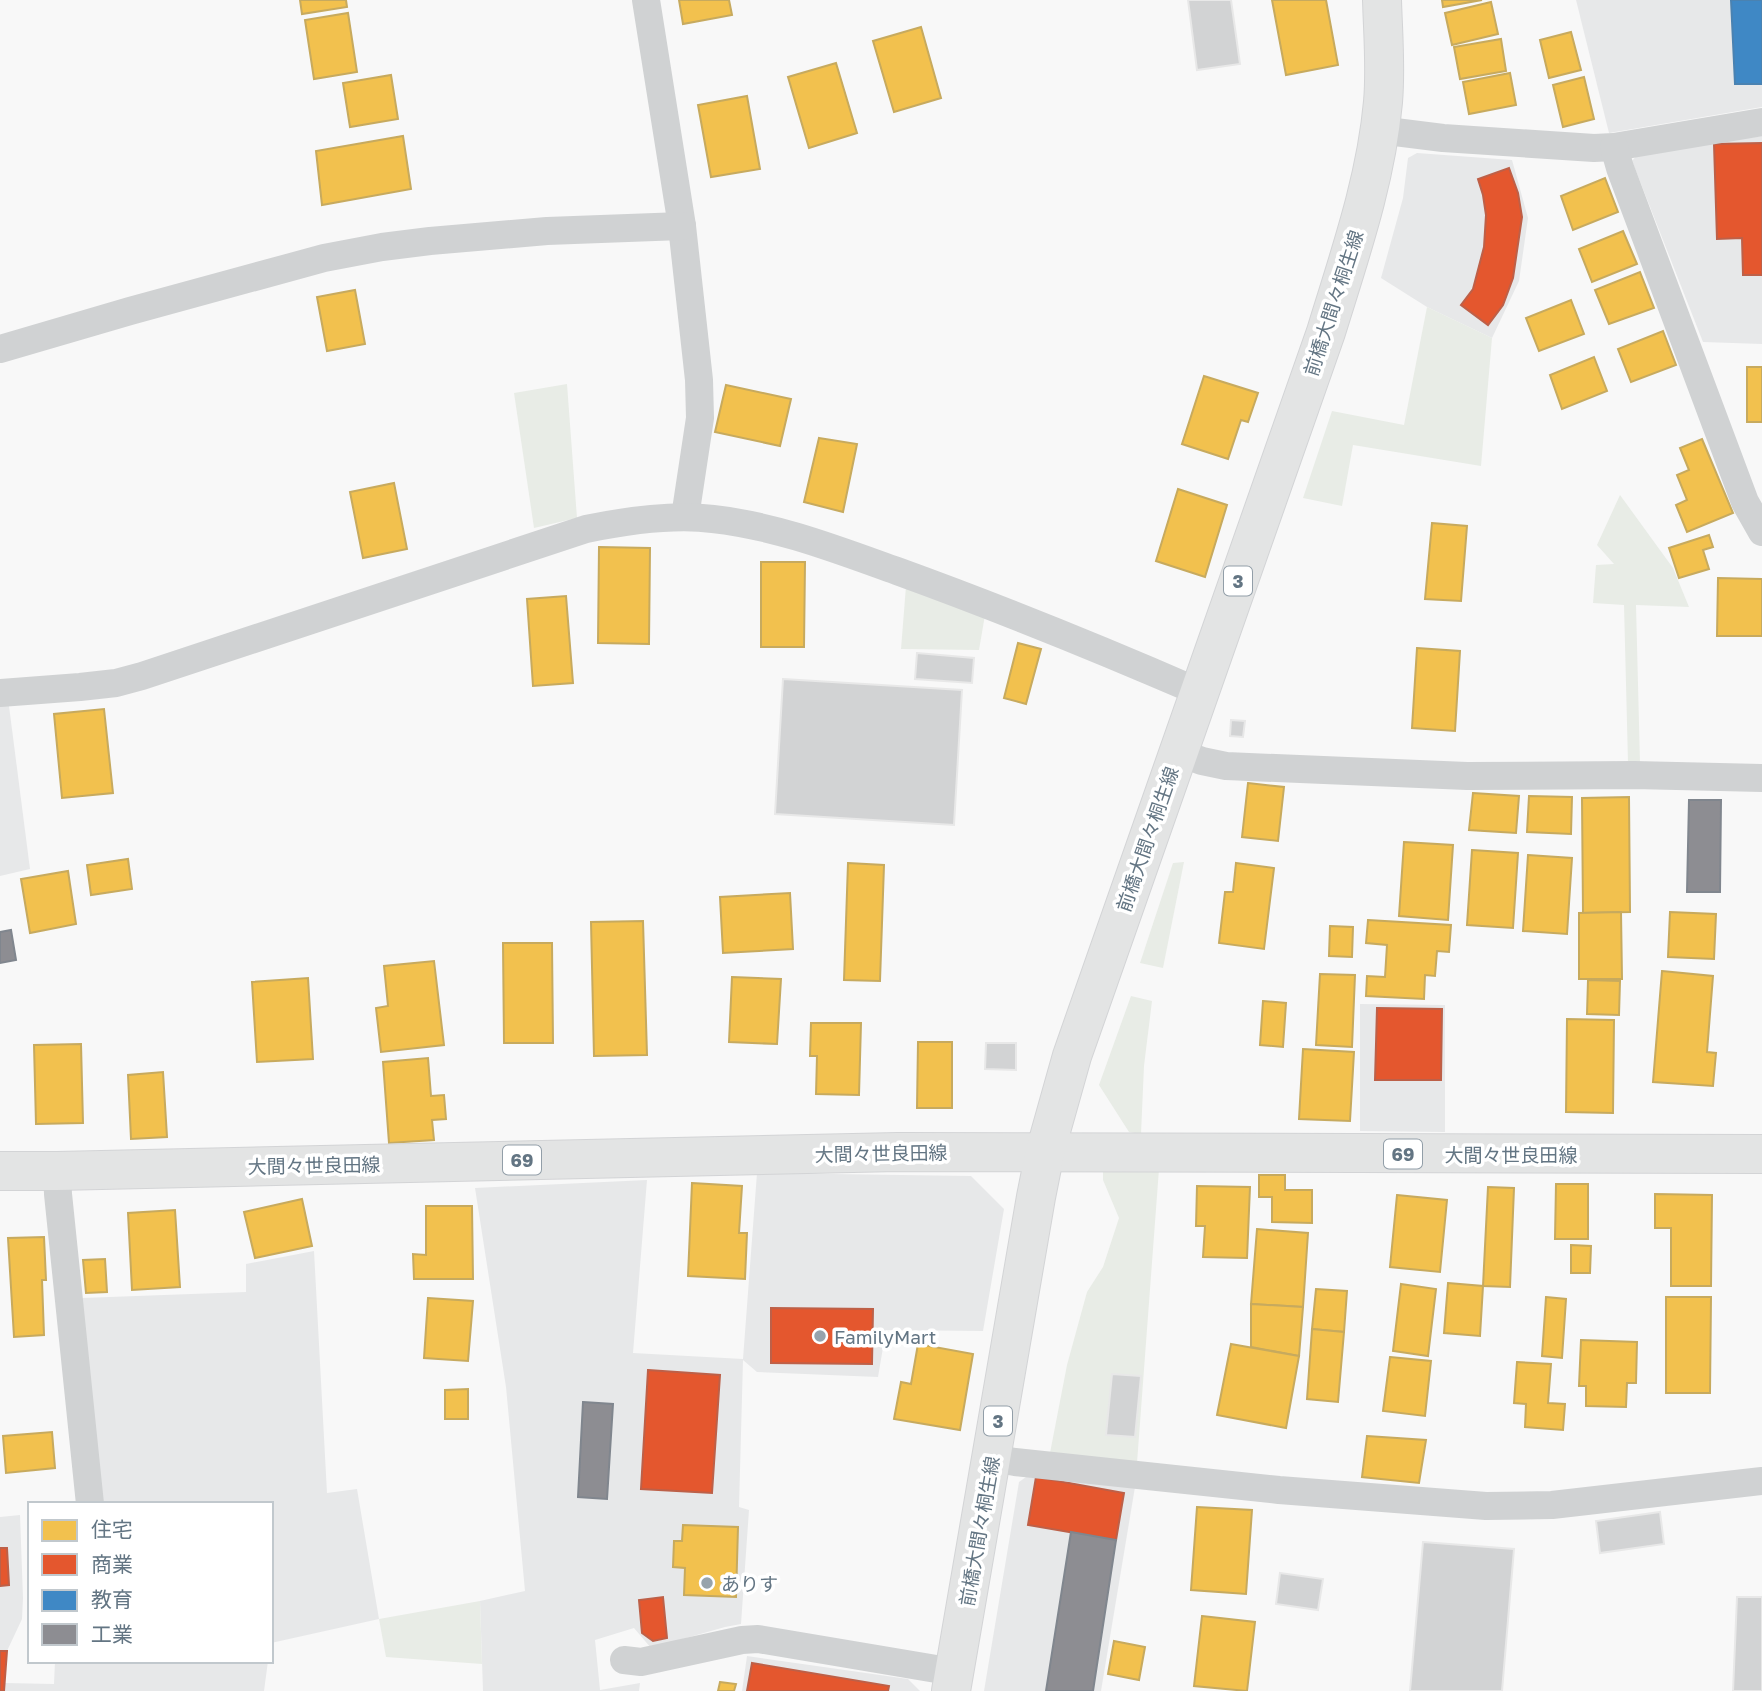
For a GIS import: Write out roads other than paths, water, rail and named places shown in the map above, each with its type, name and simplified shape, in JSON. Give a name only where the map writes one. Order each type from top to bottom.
[{"type":"main road","name":"前橋大間々桐生線","points":[[953,1682],[1035,1197],[1045,1152],[1072,1056],[1326,332],[1364,204],[1374,163],[1383,102],[1382,0]]},
{"type":"main road","name":"大間々世良田線","points":[[0,1171],[790,1154],[1762,1154]]},
{"type":"street","points":[[646,0],[682,226],[701,400],[685,517]]},
{"type":"street","points":[[1379,130],[1594,148],[1762,122]]},
{"type":"street","points":[[1614,147],[1745,502],[1762,532]]},
{"type":"street","points":[[0,349],[324,258],[382,247],[547,232],[682,226]]},
{"type":"street","points":[[0,693],[116,682],[207,655],[586,529],[615,523],[685,517],[758,526],[854,556],[999,610],[1199,692]]},
{"type":"street","points":[[1177,752],[1226,766],[1467,776],[1634,775],[1762,778]]},
{"type":"street","points":[[57,1171],[90,1502]]},
{"type":"street","points":[[992,1458],[1279,1490],[1486,1506],[1552,1504],[1762,1480]]},
{"type":"street","points":[[624,1660],[641,1662],[742,1640],[758,1639],[953,1682]]},
{"type":"place","name":"FamilyMart","points":[[820,1336]]},
{"type":"place","name":"ありす","points":[[707,1583]]}]
